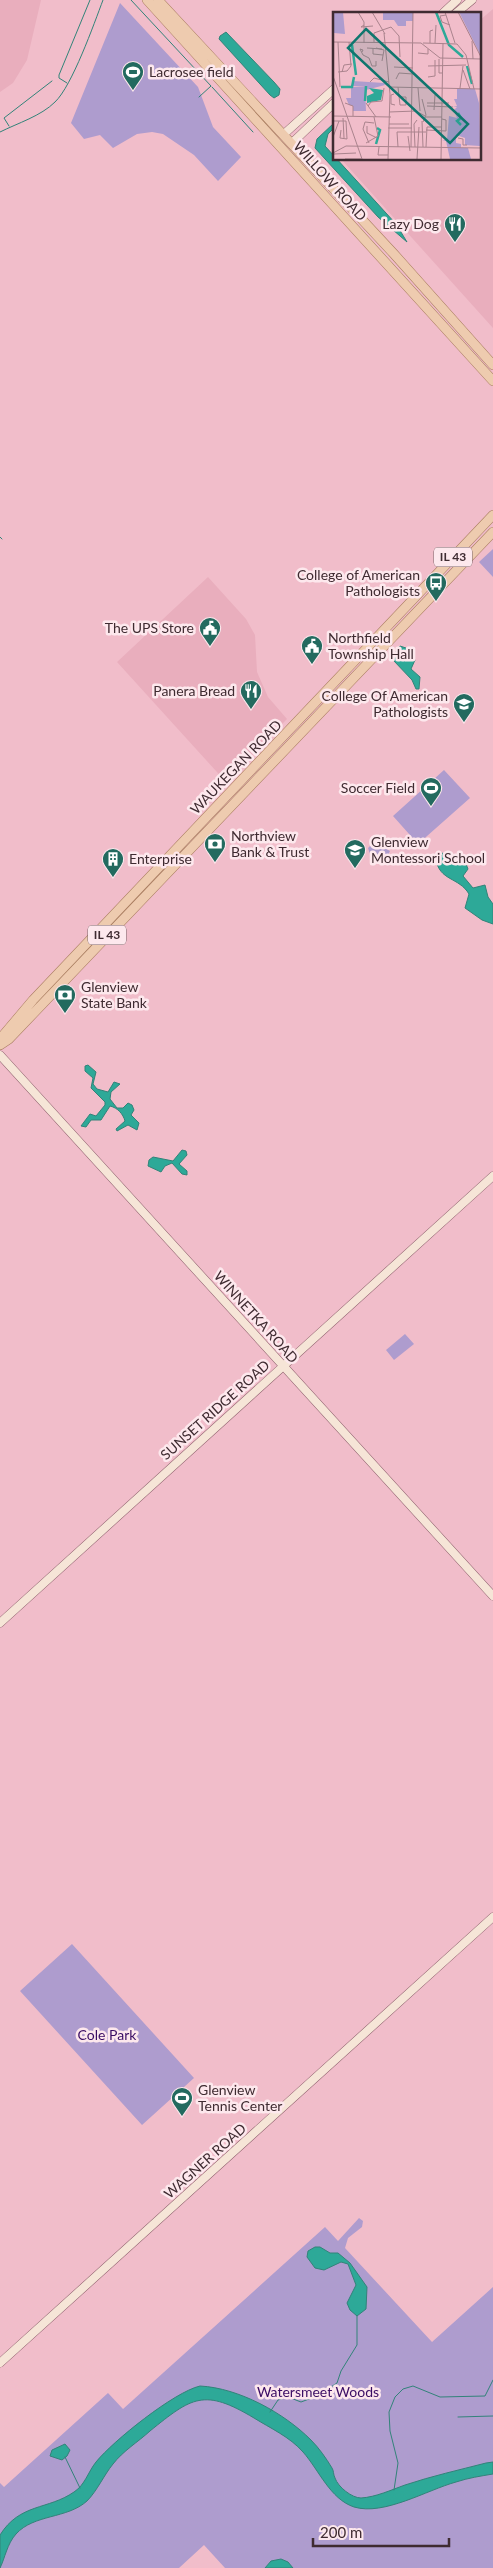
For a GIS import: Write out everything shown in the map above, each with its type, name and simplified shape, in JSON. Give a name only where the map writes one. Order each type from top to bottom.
[{"type":"main road","name":"WILLOW ROAD","points":[[147,0],[493,381]]},
{"type":"main road","name":"WILLOW ROAD","points":[[158,0],[284,134],[493,365]]},
{"type":"main road","points":[[275,142],[284,134]]},
{"type":"main road","points":[[283,150],[292,143]]},
{"type":"main road","name":"WAUKEGAN ROAD","points":[[0,1045],[9,1039],[493,515]]},
{"type":"main road","name":"WAUKEGAN ROAD","points":[[0,1039],[33,1000],[493,532]]},
{"type":"street","points":[[444,12],[457,0]]},
{"type":"street","points":[[458,12],[472,0]]},
{"type":"street","points":[[284,134],[333,90]]},
{"type":"street","points":[[292,143],[333,104]]},
{"type":"street","name":"WINNETKA ROAD","points":[[0,1055],[493,1596]]},
{"type":"street","name":"SUNSET RIDGE ROAD","points":[[0,1623],[493,1176]]},
{"type":"street","name":"WAGNER ROAD","points":[[0,2363],[493,1917]]},
{"type":"shaded area","points":[[0,0],[41,0],[27,60],[13,83],[0,92]]},
{"type":"shaded area","points":[[493,9],[493,328],[342,160],[480,160],[480,20]]},
{"type":"shaded area","points":[[226,32],[280,89],[279,95],[274,98],[270,95],[219,39]]},
{"type":"shaded area","points":[[333,124],[333,129],[328,134],[325,146],[333,155],[333,160],[338,160],[396,224],[407,242],[378,217],[315,148],[317,139]]},
{"type":"shaded area","points":[[208,577],[246,619],[255,635],[257,672],[268,697],[287,719],[226,782],[117,662]]},
{"type":"shaded area","points":[[400,646],[406,648],[415,660],[411,669],[420,677],[419,689],[416,689],[412,680],[394,661],[393,655]]},
{"type":"shaded area","points":[[442,853],[466,864],[468,869],[463,876],[473,888],[485,885],[488,897],[493,904],[493,924],[482,920],[465,908],[469,894],[460,884],[441,871],[436,859]]},
{"type":"shaded area","points":[[88,1065],[96,1072],[93,1084],[97,1089],[108,1092],[114,1082],[120,1084],[111,1092],[110,1099],[117,1108],[123,1108],[128,1103],[132,1105],[134,1110],[131,1115],[139,1123],[137,1130],[128,1125],[117,1131],[116,1129],[125,1121],[120,1112],[110,1106],[101,1120],[91,1120],[86,1127],[81,1126],[90,1114],[96,1116],[105,1105],[105,1102],[91,1088],[93,1078],[85,1071],[85,1066]]},
{"type":"shaded area","points":[[182,1150],[186,1151],[187,1155],[179,1164],[187,1171],[187,1175],[182,1174],[172,1163],[165,1166],[161,1172],[148,1166],[149,1160],[153,1157],[173,1161]]},
{"type":"shaded area","points":[[315,2247],[320,2247],[330,2253],[338,2253],[350,2263],[367,2287],[366,2309],[357,2316],[350,2310],[347,2303],[356,2285],[348,2264],[341,2262],[324,2270],[315,2268],[307,2257],[308,2251]]},
{"type":"shaded area","points":[[200,2386],[230,2391],[260,2404],[288,2420],[320,2450],[332,2468],[334,2477],[339,2485],[357,2498],[378,2495],[425,2479],[486,2463],[493,2462],[493,2474],[474,2477],[392,2505],[366,2509],[354,2507],[338,2498],[309,2459],[286,2437],[254,2418],[223,2403],[199,2400],[188,2404],[164,2419],[117,2459],[94,2493],[79,2507],[32,2523],[23,2528],[10,2542],[0,2568],[0,2535],[16,2517],[64,2498],[74,2492],[84,2482],[104,2453],[130,2430],[175,2397]]},
{"type":"shaded area","points":[[65,2444],[70,2450],[62,2460],[50,2456],[52,2450]]},
{"type":"shaded area","points":[[281,2559],[288,2562],[293,2568],[265,2568],[271,2561]]},
{"type":"green space","points":[[120,3],[198,87],[213,127],[241,157],[218,181],[194,155],[163,134],[152,132],[137,134],[113,148],[100,135],[84,139],[71,123]]},
{"type":"green space","points":[[493,549],[493,577],[479,562]]},
{"type":"green space","name":"Soccer Field","points":[[444,770],[470,798],[418,844],[393,816]]},
{"type":"green space","points":[[373,843],[390,851],[386,860],[371,857],[368,848]]},
{"type":"green space","points":[[405,1334],[414,1344],[394,1360],[386,1350]]},
{"type":"green space","name":"Cole Park","points":[[72,1944],[194,2078],[142,2125],[20,1991]]},
{"type":"green space","name":"Watersmeet Woods","points":[[359,2218],[363,2221],[362,2227],[348,2238],[345,2248],[432,2342],[493,2287],[493,2568],[225,2568],[204,2545],[179,2568],[0,2568],[0,2483],[4,2487],[108,2393],[123,2409],[325,2227],[338,2241]]},
{"type":"waterway","points":[[67,83],[59,78],[59,75],[90,0]]},
{"type":"waterway","points":[[0,132],[43,111],[62,94],[82,54],[103,0]]},
{"type":"waterway","points":[[131,0],[211,86],[199,97]]},
{"type":"waterway","points":[[9,126],[4,118],[52,81]]},
{"type":"waterway","points":[[212,87],[253,132]]},
{"type":"waterway","points":[[270,2412],[278,2400],[288,2397],[301,2402],[317,2396],[337,2383],[341,2371],[357,2345],[357,2316]]},
{"type":"waterway","points":[[394,2490],[398,2463],[390,2431],[389,2412],[395,2397],[403,2389],[413,2386],[440,2397],[485,2396],[493,2380]]},
{"type":"waterway","points":[[458,2417],[493,2416]]},
{"type":"waterway","points":[[65,2457],[80,2488]]},
{"type":"place","name":"Lacrosee field","points":[[133,91]]},
{"type":"place","name":"Lazy Dog","points":[[455,243]]},
{"type":"place","name":"College of American Pathologists","points":[[436,602]]},
{"type":"place","name":"The UPS Store","points":[[210,647]]},
{"type":"place","name":"Northfield Township Hall","points":[[312,665]]},
{"type":"place","name":"Panera Bread","points":[[251,710]]},
{"type":"place","name":"College Of American Pathologists","points":[[464,723]]},
{"type":"place","name":"Soccer Field","points":[[431,807]]},
{"type":"place","name":"Northview Bank & Trust","points":[[215,863]]},
{"type":"place","name":"Glenview Montessori School","points":[[355,869]]},
{"type":"place","name":"Enterprise","points":[[113,878]]},
{"type":"place","name":"Glenview State Bank","points":[[65,1014]]},
{"type":"place","name":"Glenview Tennis Center","points":[[182,2117]]}]
